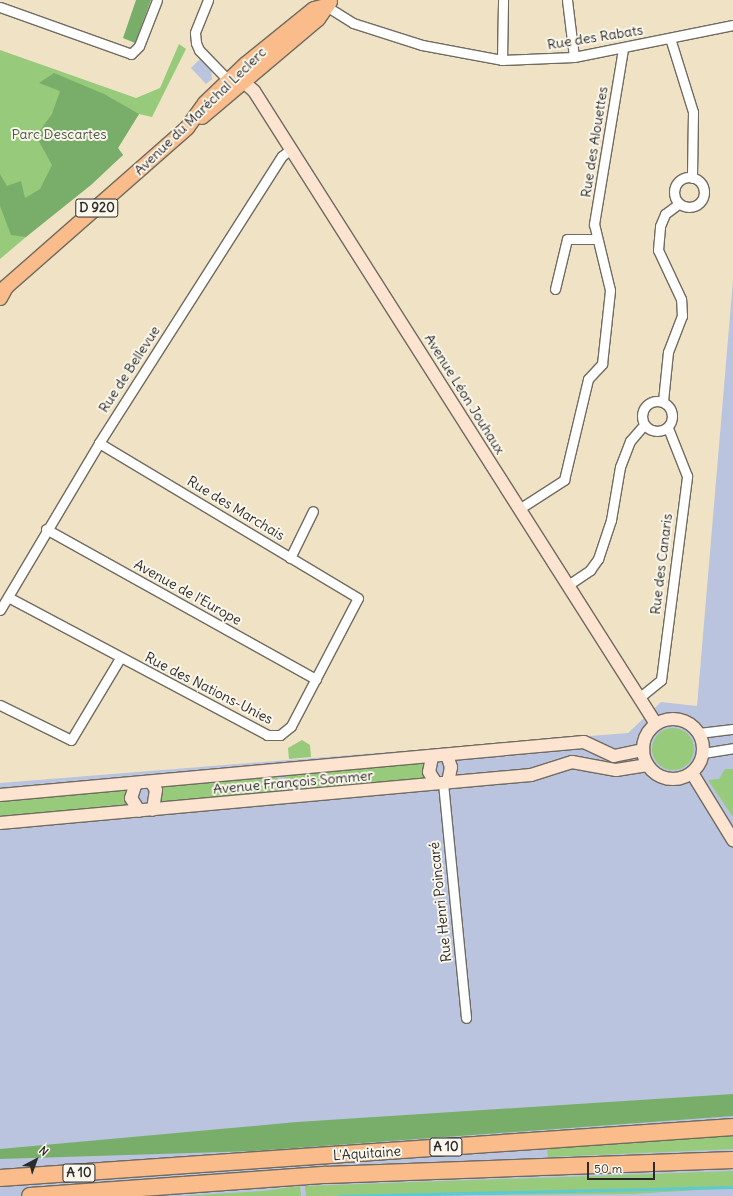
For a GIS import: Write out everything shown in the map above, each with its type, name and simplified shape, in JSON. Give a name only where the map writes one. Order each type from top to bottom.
[{"type":"highway","name":"L'Aquitaine","points":[[0,1178],[733,1127]]},
{"type":"highway","name":"L'Aquitaine","points":[[30,1196],[326,1175],[733,1160]]},
{"type":"main road","name":"D 920","points":[[237,82],[321,17],[330,3]]},
{"type":"main road","name":"Avenue du Maréchal Leclerc","points":[[2,291],[243,77],[248,69],[275,41],[314,9],[330,3]]},
{"type":"street","points":[[0,7],[131,54],[140,46],[156,0]]},
{"type":"street","points":[[208,0],[195,33],[196,42],[199,50],[237,82]]},
{"type":"street","points":[[502,60],[503,0]]},
{"type":"street","points":[[567,0],[574,57]]},
{"type":"street","name":"Rue des Rabats","points":[[330,3],[353,23],[422,45],[502,60],[574,57],[733,25]]},
{"type":"street","points":[[670,38],[693,112],[692,178]]},
{"type":"street","name":"Rue des Alouettes","points":[[519,509],[564,480],[588,379],[602,364],[610,290],[594,224],[623,48]]},
{"type":"street","name":"Avenue Léon Jouhaux","points":[[237,82],[254,91],[656,724]]},
{"type":"street","name":"Rue de Bellevue","points":[[0,610],[46,529],[99,443],[282,156],[291,149]]},
{"type":"street","points":[[677,205],[674,188],[681,180],[692,178]]},
{"type":"street","points":[[642,427],[657,432],[668,428],[671,419],[663,401],[668,352],[682,316],[681,299],[658,250],[660,226],[665,214],[677,205],[703,203],[704,188],[692,178]]},
{"type":"street","points":[[555,289],[567,239],[597,239]]},
{"type":"street","points":[[568,585],[590,570],[598,559],[611,520],[620,467],[630,441],[642,427],[647,404],[663,401]]},
{"type":"street","name":"Rue des Canaris","points":[[640,697],[661,680],[687,476],[668,428]]},
{"type":"street","name":"Rue des Marchais","points":[[99,443],[358,598]]},
{"type":"street","points":[[290,558],[314,511]]},
{"type":"street","name":"Avenue de l'Europe","points":[[46,529],[316,679]]},
{"type":"street","name":"Rue des Nations-Unies","points":[[8,597],[267,735],[287,732],[358,598]]},
{"type":"street","points":[[0,705],[71,740],[120,658]]},
{"type":"street","points":[[664,719],[683,720],[699,733],[703,753],[692,773],[673,779],[654,772],[648,765],[643,750],[648,731],[656,724],[664,719]]},
{"type":"street","points":[[699,733],[733,729]]},
{"type":"street","points":[[432,757],[429,772],[442,783],[451,767],[447,756],[584,742],[614,756],[643,750]]},
{"type":"street","points":[[703,753],[733,748]]},
{"type":"street","name":"Avenue François Sommer","points":[[151,782],[447,756]]},
{"type":"street","name":"Avenue François Sommer","points":[[153,810],[531,775],[572,762],[616,770],[648,765]]},
{"type":"street","points":[[692,773],[733,840]]},
{"type":"street","points":[[0,795],[151,782],[156,790],[153,810],[0,823]]},
{"type":"street","points":[[136,783],[131,798],[139,811]]},
{"type":"street","name":"Rue Henri Poincaré","points":[[442,783],[466,1018]]},
{"type":"shaded area","points":[[200,59],[211,69],[212,79],[206,84],[191,68]]},
{"type":"shaded area","points":[[733,280],[733,1196],[0,1196],[0,783],[628,733],[661,702],[697,706]]},
{"type":"green space","points":[[136,0],[151,0],[135,43],[123,38]]},
{"type":"green space","name":"Parc Descartes","points":[[179,44],[186,49],[152,117],[139,114],[118,148],[123,155],[0,259],[0,50],[136,98],[160,88]]},
{"type":"green space","points":[[54,73],[104,94],[139,114],[118,148],[123,155],[91,185],[26,237],[11,235],[0,206],[0,174],[7,186],[21,181],[25,198],[40,189],[52,165],[36,136],[52,114],[60,91],[39,83]]},
{"type":"green space","points":[[673,728],[688,734],[694,749],[688,764],[673,770],[658,764],[652,749],[658,734]]},
{"type":"green space","points":[[302,740],[310,745],[311,757],[289,759],[288,748]]},
{"type":"green space","points":[[425,761],[423,772],[427,779],[284,790],[285,773]]},
{"type":"green space","points":[[725,769],[733,769],[733,817],[708,780],[719,779]]},
{"type":"green space","points":[[277,774],[279,793],[159,803],[158,786]]},
{"type":"green space","points":[[129,787],[130,806],[0,818],[0,799]]},
{"type":"green space","points":[[733,1094],[733,1116],[254,1151],[0,1159],[0,1149],[297,1122]]},
{"type":"green space","points":[[733,1136],[733,1149],[548,1157],[547,1149]]},
{"type":"green space","points":[[733,1171],[733,1188],[631,1194],[306,1196],[305,1186]]},
{"type":"green space","points":[[300,1186],[301,1196],[181,1196],[264,1191]]},
{"type":"waterway","points":[[339,1196],[733,1187]]}]
